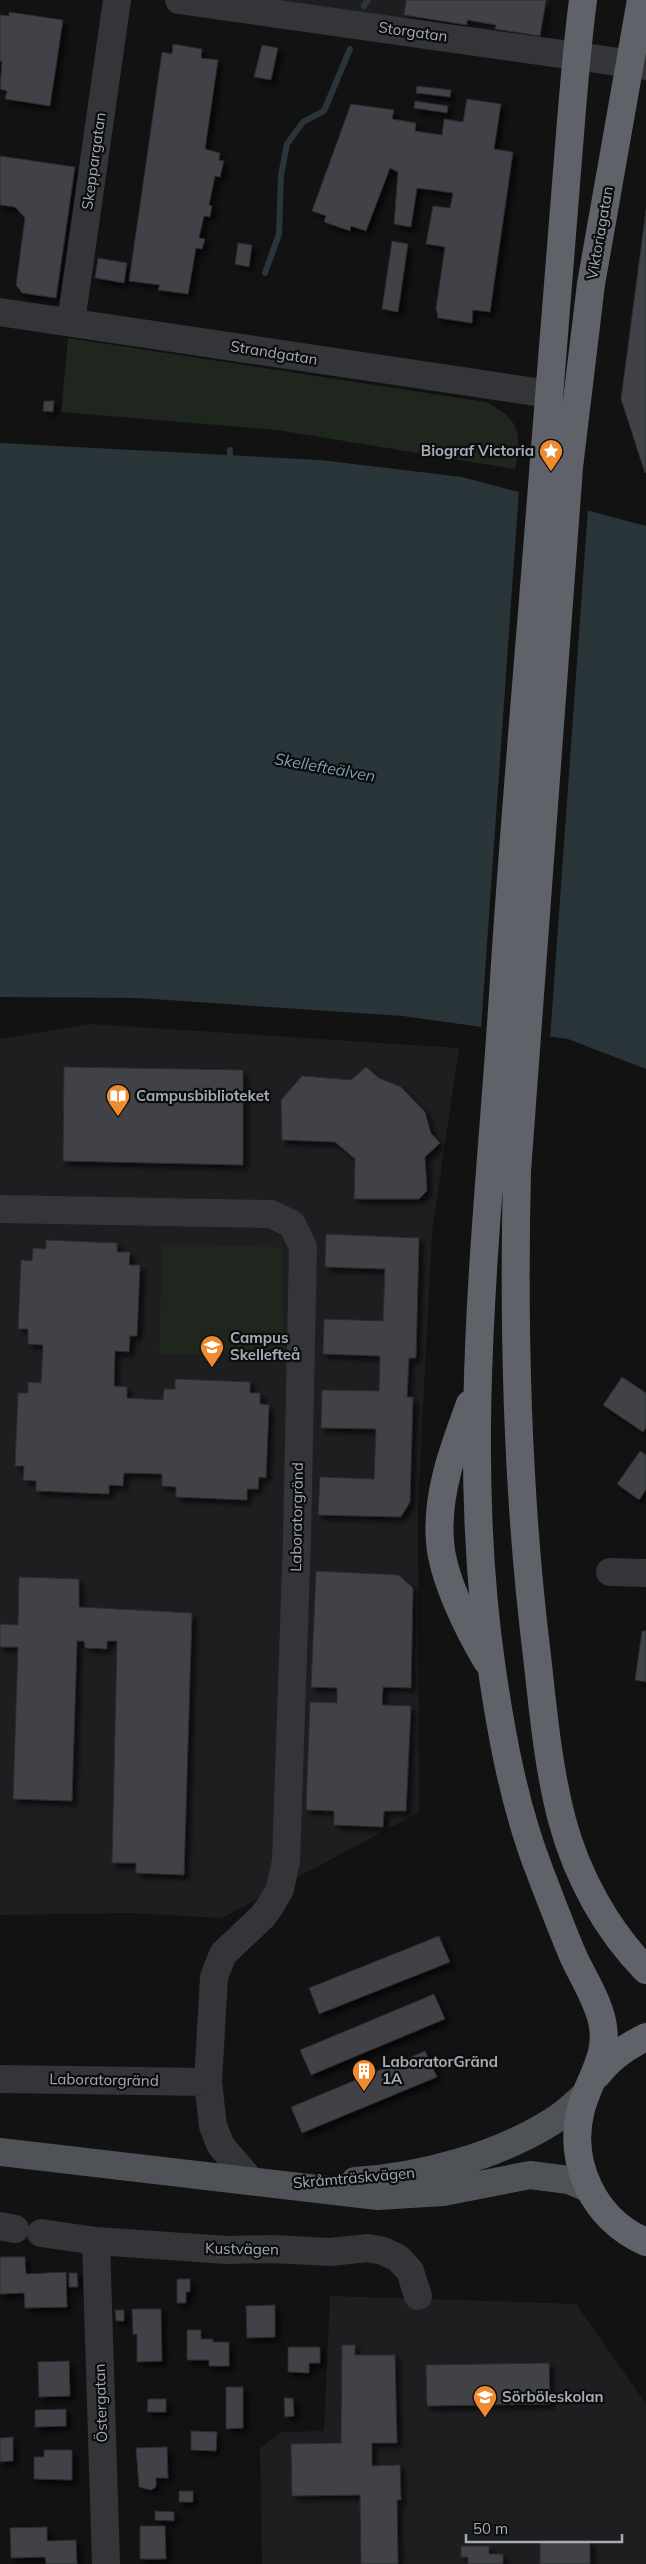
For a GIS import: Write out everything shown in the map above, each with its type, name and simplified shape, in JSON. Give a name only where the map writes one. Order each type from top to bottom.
[{"type":"highway","points":[[583,0],[548,394],[556,466],[510,1084],[477,1386],[476,1477],[480,1564],[492,1669],[511,1779],[538,1867],[575,1960],[598,2006],[604,2029],[602,2058],[588,2090],[577,2130],[577,2148],[582,2172],[588,2188],[602,2209],[614,2222],[642,2243]]},
{"type":"highway","name":"Viktoriagatan","points":[[556,466],[591,284],[638,65],[641,0]]},
{"type":"highway","points":[[510,1084],[517,1171],[515,1273],[518,1431],[528,1581],[545,1726],[562,1820],[587,1888],[608,1925],[646,1970]]},
{"type":"highway","points":[[477,1386],[451,1457],[442,1498],[440,1542],[467,1627],[492,1669]]},
{"type":"highway","points":[[588,2090],[611,2059],[626,2047],[646,2036]]},
{"type":"main road","name":"Skråmträskvägen","points":[[283,2185],[365,2180],[420,2173],[496,2149],[531,2133],[554,2121],[588,2090]]},
{"type":"main road","name":"Skråmträskvägen","points":[[0,2152],[378,2196],[412,2196],[443,2192],[530,2175],[569,2180],[588,2188]]},
{"type":"street","name":"Skeppargatan","points":[[71,322],[117,0]]},
{"type":"street","name":"Storgatan","points":[[179,0],[638,65]]},
{"type":"street","name":"Strandgatan","points":[[0,312],[548,394]]},
{"type":"street","name":"Laboratorgränd","points":[[0,1209],[271,1214],[292,1224],[302,1247],[297,1548],[286,1861],[280,1889],[271,1905],[262,1917],[223,1954],[214,1977],[208,2082],[213,2126],[221,2146],[251,2180]]},
{"type":"street","points":[[610,1572],[646,1573]]},
{"type":"street","name":"Laboratorgränd","points":[[0,2078],[208,2082]]},
{"type":"street","name":"Kustvägen","points":[[41,2233],[96,2241],[227,2250],[273,2249],[330,2252],[375,2250],[398,2258],[410,2271],[418,2296]]},
{"type":"street","name":"Östergatan","points":[[96,2241],[106,2564]]},
{"type":"shaded area","points":[[258,0],[549,0],[543,42]]},
{"type":"shaded area","points":[[68,338],[486,402],[506,415],[516,428],[518,446],[515,469],[277,430],[61,412]]},
{"type":"shaded area","name":"Campus Skellefteå","points":[[91,1024],[459,1048],[432,1232],[418,1504],[419,1812],[222,1918],[129,1913],[0,1915],[0,1039]]},
{"type":"shaded area","points":[[162,1244],[283,1247],[283,1355],[159,1354]]},
{"type":"shaded area","name":"Sörböleskolan","points":[[330,2296],[576,2304],[646,2404],[646,2564],[262,2564],[260,2448],[282,2432],[324,2431]]},
{"type":"water","name":"Skellefteälven","points":[[0,443],[320,460],[462,477],[646,526],[646,1069],[568,1039],[403,1016],[138,998],[0,997]]},
{"type":"pier","points":[[519,490],[588,508],[550,1039],[481,1029]]},
{"type":"building","points":[[406,0],[546,0],[540,36],[495,29],[496,25],[467,20],[467,25],[404,15]]},
{"type":"building","points":[[9,12],[63,20],[50,106],[5,99],[7,91],[0,89],[2,61],[0,61],[0,15],[9,16]]},
{"type":"building","points":[[173,44],[202,49],[201,58],[218,60],[205,149],[220,153],[219,160],[224,161],[220,177],[215,176],[209,205],[212,206],[210,217],[204,216],[199,238],[205,239],[202,249],[196,248],[188,294],[158,290],[160,285],[129,281],[162,52],[172,54]]},
{"type":"building","points":[[262,45],[278,48],[271,80],[254,77]]},
{"type":"building","points":[[417,86],[451,90],[450,97],[416,93]]},
{"type":"building","points":[[467,99],[501,104],[494,149],[513,152],[490,312],[473,310],[472,323],[438,318],[436,308],[445,247],[426,244],[433,206],[450,208],[453,193],[417,188],[411,227],[394,224],[398,172],[390,168],[366,231],[351,226],[350,231],[324,222],[326,216],[312,211],[351,104],[394,110],[392,119],[416,123],[415,131],[442,135],[444,119],[463,122]]},
{"type":"building","points":[[415,101],[448,106],[447,113],[414,108]]},
{"type":"building","points":[[0,156],[75,167],[56,298],[22,293],[16,285],[25,218],[15,207],[0,205]]},
{"type":"building","points":[[646,210],[646,472],[645,473],[621,399]]},
{"type":"building","points":[[392,241],[408,244],[398,312],[382,309]]},
{"type":"building","points":[[238,243],[252,245],[249,267],[235,264]]},
{"type":"building","points":[[98,258],[127,263],[124,283],[95,278]]},
{"type":"building","points":[[44,401],[54,401],[53,412],[43,411]]},
{"type":"building","points":[[64,1067],[243,1070],[243,1165],[63,1161]]},
{"type":"building","points":[[366,1067],[379,1078],[401,1087],[425,1112],[431,1133],[440,1143],[425,1157],[427,1191],[419,1199],[354,1199],[355,1159],[335,1142],[282,1140],[281,1100],[302,1076],[351,1080]]},
{"type":"building","points":[[326,1234],[419,1238],[416,1358],[409,1358],[407,1397],[413,1397],[410,1502],[401,1517],[318,1515],[320,1477],[374,1479],[376,1429],[321,1428],[322,1390],[379,1391],[380,1356],[323,1354],[324,1319],[383,1321],[385,1269],[325,1267]]},
{"type":"building","points":[[46,1240],[117,1243],[117,1252],[130,1252],[129,1265],[140,1265],[137,1336],[130,1336],[129,1352],[115,1351],[114,1386],[127,1387],[127,1398],[163,1400],[164,1389],[175,1389],[175,1379],[250,1382],[250,1393],[260,1393],[260,1404],[269,1405],[266,1478],[259,1477],[258,1489],[247,1489],[247,1500],[176,1497],[176,1487],[162,1486],[162,1474],[124,1473],[123,1486],[109,1485],[109,1494],[36,1491],[36,1481],[23,1480],[24,1466],[15,1466],[18,1393],[28,1393],[28,1382],[41,1383],[43,1345],[28,1344],[28,1329],[18,1329],[21,1260],[32,1261],[33,1248],[46,1249]]},
{"type":"building","points":[[622,1377],[646,1393],[646,1428],[643,1432],[603,1405]]},
{"type":"building","points":[[640,1451],[646,1455],[646,1490],[639,1500],[617,1484]]},
{"type":"building","points":[[316,1571],[399,1575],[413,1588],[411,1688],[383,1687],[382,1705],[411,1706],[406,1811],[384,1811],[383,1827],[334,1825],[334,1811],[306,1810],[310,1702],[337,1703],[337,1688],[311,1687]]},
{"type":"building","points":[[19,1577],[79,1579],[79,1607],[192,1613],[184,1875],[136,1873],[136,1863],[112,1863],[117,1641],[107,1641],[107,1649],[85,1648],[84,1641],[77,1641],[72,1801],[13,1799],[18,1647],[0,1647],[0,1624],[18,1625]]},
{"type":"building","points":[[642,1631],[646,1631],[646,1682],[635,1680]]},
{"type":"building","points":[[439,1936],[450,1962],[319,2014],[309,1988]]},
{"type":"building","points":[[434,1994],[445,2019],[311,2075],[300,2050]]},
{"type":"building","name":"LaboratorGränd 1A","points":[[425,2051],[437,2077],[302,2133],[291,2107]]},
{"type":"building","points":[[0,2257],[25,2257],[26,2274],[66,2272],[67,2307],[25,2308],[24,2293],[0,2294]]},
{"type":"building","points":[[69,2273],[77,2273],[78,2287],[69,2287]]},
{"type":"building","points":[[177,2279],[190,2279],[190,2292],[186,2292],[186,2303],[177,2303]]},
{"type":"building","points":[[275,2305],[275,2337],[247,2338],[246,2306]]},
{"type":"building","points":[[132,2309],[161,2309],[162,2361],[137,2362],[137,2334],[133,2335]]},
{"type":"building","points":[[115,2310],[124,2310],[124,2321],[116,2321]]},
{"type":"building","points":[[187,2330],[201,2330],[201,2339],[213,2339],[213,2342],[229,2342],[229,2366],[209,2366],[209,2360],[187,2360]]},
{"type":"building","points":[[342,2345],[355,2345],[355,2355],[395,2355],[397,2443],[372,2443],[372,2466],[400,2465],[401,2500],[397,2500],[398,2564],[361,2564],[360,2495],[292,2496],[291,2444],[341,2443]]},
{"type":"building","points":[[288,2347],[320,2347],[320,2363],[309,2363],[309,2373],[288,2372]]},
{"type":"building","points":[[69,2361],[70,2396],[39,2397],[38,2362]]},
{"type":"building","points":[[549,2363],[550,2404],[427,2406],[426,2365]]},
{"type":"building","points":[[226,2387],[243,2387],[243,2428],[226,2429]]},
{"type":"building","points":[[284,2398],[293,2398],[294,2416],[285,2417]]},
{"type":"building","points":[[148,2399],[166,2399],[166,2412],[147,2412]]},
{"type":"building","points":[[66,2409],[66,2426],[35,2427],[35,2410]]},
{"type":"building","points":[[191,2431],[217,2432],[216,2451],[191,2450]]},
{"type":"building","points":[[13,2437],[13,2461],[0,2462],[0,2438]]},
{"type":"building","points":[[167,2447],[168,2478],[156,2478],[156,2487],[151,2490],[139,2487],[136,2448]]},
{"type":"building","points":[[44,2450],[72,2450],[72,2480],[34,2479],[34,2457],[44,2457]]},
{"type":"building","points":[[179,2491],[193,2491],[193,2502],[179,2502]]},
{"type":"building","points":[[155,2511],[174,2512],[174,2521],[155,2520]]},
{"type":"building","points":[[140,2526],[165,2526],[166,2559],[140,2559]]},
{"type":"building","points":[[47,2527],[47,2541],[76,2540],[77,2564],[46,2564],[45,2557],[11,2558],[10,2528]]},
{"type":"building","points":[[540,2541],[590,2541],[590,2564],[540,2564]]},
{"type":"building","points":[[461,2546],[489,2546],[489,2554],[503,2554],[503,2564],[468,2564],[468,2557],[461,2557]]},
{"type":"waterway","points":[[364,6],[368,0]]},
{"type":"waterway","points":[[265,273],[279,234],[281,175],[287,144],[303,122],[324,111],[350,49]]},
{"type":"place","name":"Biograf Victoria","points":[[551,472]]},
{"type":"place","name":"Campusbiblioteket","points":[[118,1117]]},
{"type":"place","name":"Campus Skellefteå","points":[[212,1368]]},
{"type":"place","name":"LaboratorGränd 1A","points":[[364,2092]]},
{"type":"place","name":"Sörböleskolan","points":[[485,2418]]}]
